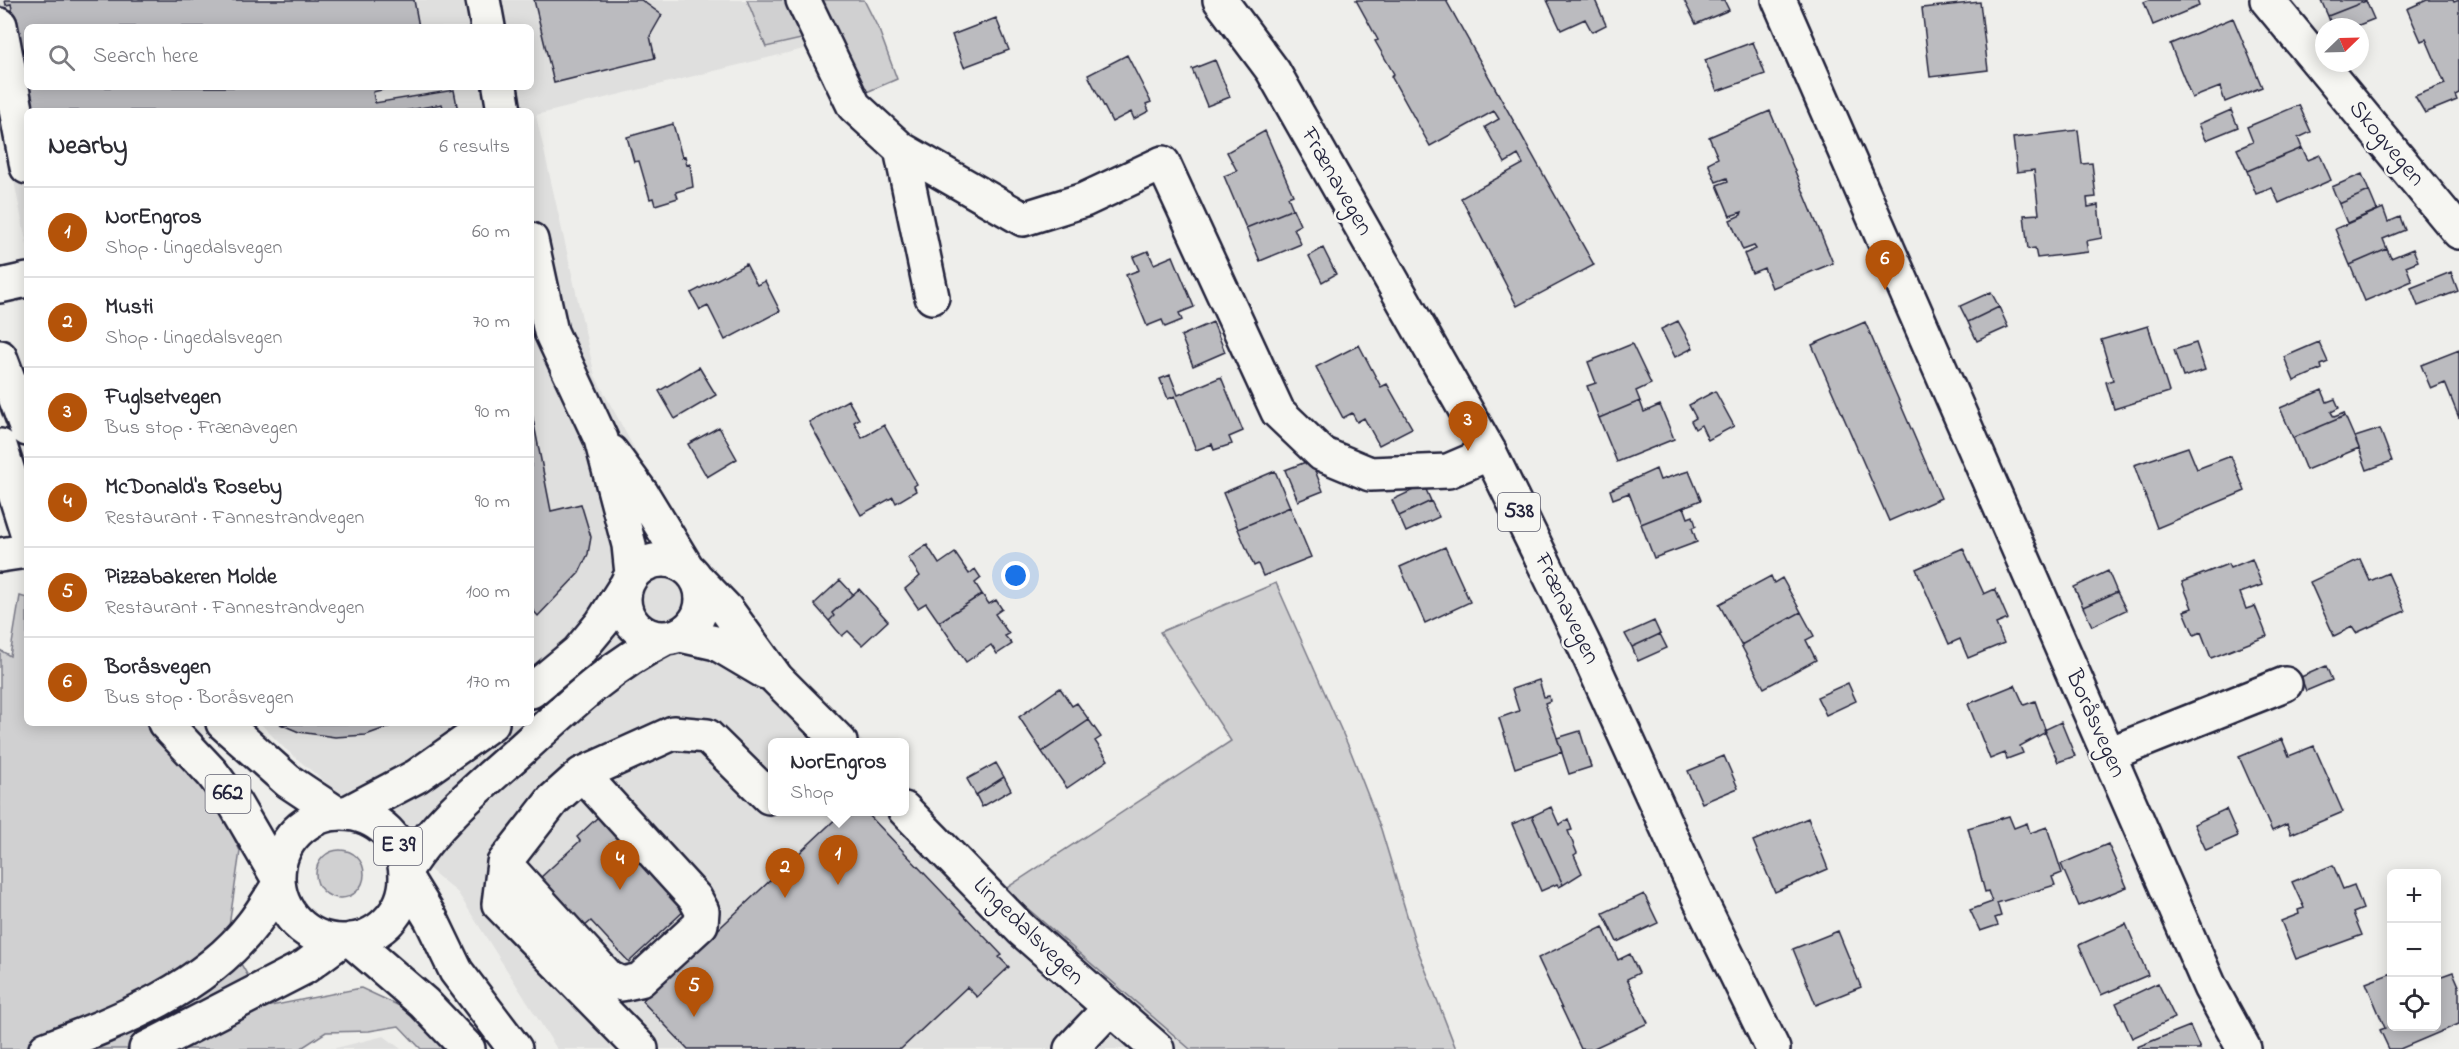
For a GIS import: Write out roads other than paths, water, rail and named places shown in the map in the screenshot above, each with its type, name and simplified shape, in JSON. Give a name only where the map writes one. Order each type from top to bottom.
[{"type":"main road","points":[[483,0],[487,24]]},
{"type":"main road","points":[[803,0],[854,106],[901,149],[1023,219],[1084,200],[1163,163],[1278,411],[1322,454],[1370,474],[1448,471],[1490,453]]},
{"type":"main road","name":"Frænavegen","points":[[1220,0],[1273,71],[1490,453],[1585,646],[1700,900],[1773,1049]]},
{"type":"main road","name":"Boråsvegen","points":[[1779,0],[2210,987],[2244,1049]]},
{"type":"main road","name":"Skogvegen","points":[[2267,0],[2459,232]]},
{"type":"main road","points":[[0,25],[24,151]]},
{"type":"main road","points":[[500,90],[504,108]]},
{"type":"main road","points":[[901,149],[932,297]]},
{"type":"main road","points":[[534,255],[550,332],[601,439],[629,545],[628,581],[623,601],[627,615],[635,627],[648,636],[716,643],[777,679]]},
{"type":"main road","points":[[0,286],[24,281]]},
{"type":"main road","points":[[0,357],[24,421]]},
{"type":"main road","points":[[406,873],[450,812],[599,679],[630,656],[692,625],[700,611],[702,596],[692,574],[642,494],[601,439]]},
{"type":"main road","points":[[0,446],[14,499],[24,524]]},
{"type":"main road","points":[[0,555],[24,550]]},
{"type":"main road","points":[[534,689],[578,652],[602,624],[628,581],[643,565],[657,560],[673,561],[692,574],[726,609],[777,679],[830,738]]},
{"type":"main road","points":[[2109,754],[2285,684]]},
{"type":"main road","name":"662","points":[[168,726],[212,773],[235,804],[278,881]]},
{"type":"main road","name":"662","points":[[226,726],[288,781],[342,813]]},
{"type":"main road","points":[[46,1049],[140,1010],[192,978],[227,951],[252,926],[278,881],[282,853],[294,833],[313,819],[342,813],[417,776],[488,726]]},
{"type":"main road","points":[[641,1049],[499,904],[504,863],[553,800],[582,774],[674,733],[707,736],[768,796]]},
{"type":"main road","points":[[504,863],[609,978],[622,984],[640,980],[701,924],[702,912],[695,898],[582,774]]},
{"type":"main road","name":"E 39","points":[[342,813],[369,818],[387,831],[400,848],[406,873],[456,971],[515,1049]]},
{"type":"main road","name":"Lingedalsvegen","points":[[909,814],[1022,930],[1157,1049]]},
{"type":"main road","name":"E 39","points":[[146,1049],[305,967],[346,940],[369,935],[384,925],[395,912],[403,896],[406,873]]},
{"type":"main road","points":[[278,881],[285,907],[299,925],[318,936],[346,940],[424,1003],[468,1049]]},
{"type":"main road","points":[[1071,1049],[1109,1009]]},
{"type":"place","name":"Boråsvegen","points":[[1885,290]]},
{"type":"place","name":"Fuglsetvegen","points":[[1468,451]]},
{"type":"place","name":"NorEngros","points":[[838,885]]},
{"type":"place","name":"McDonald's Roseby","points":[[620,890]]},
{"type":"place","name":"Musti","points":[[785,898]]},
{"type":"place","name":"Pizzabakeren Molde","points":[[694,1017]]}]
